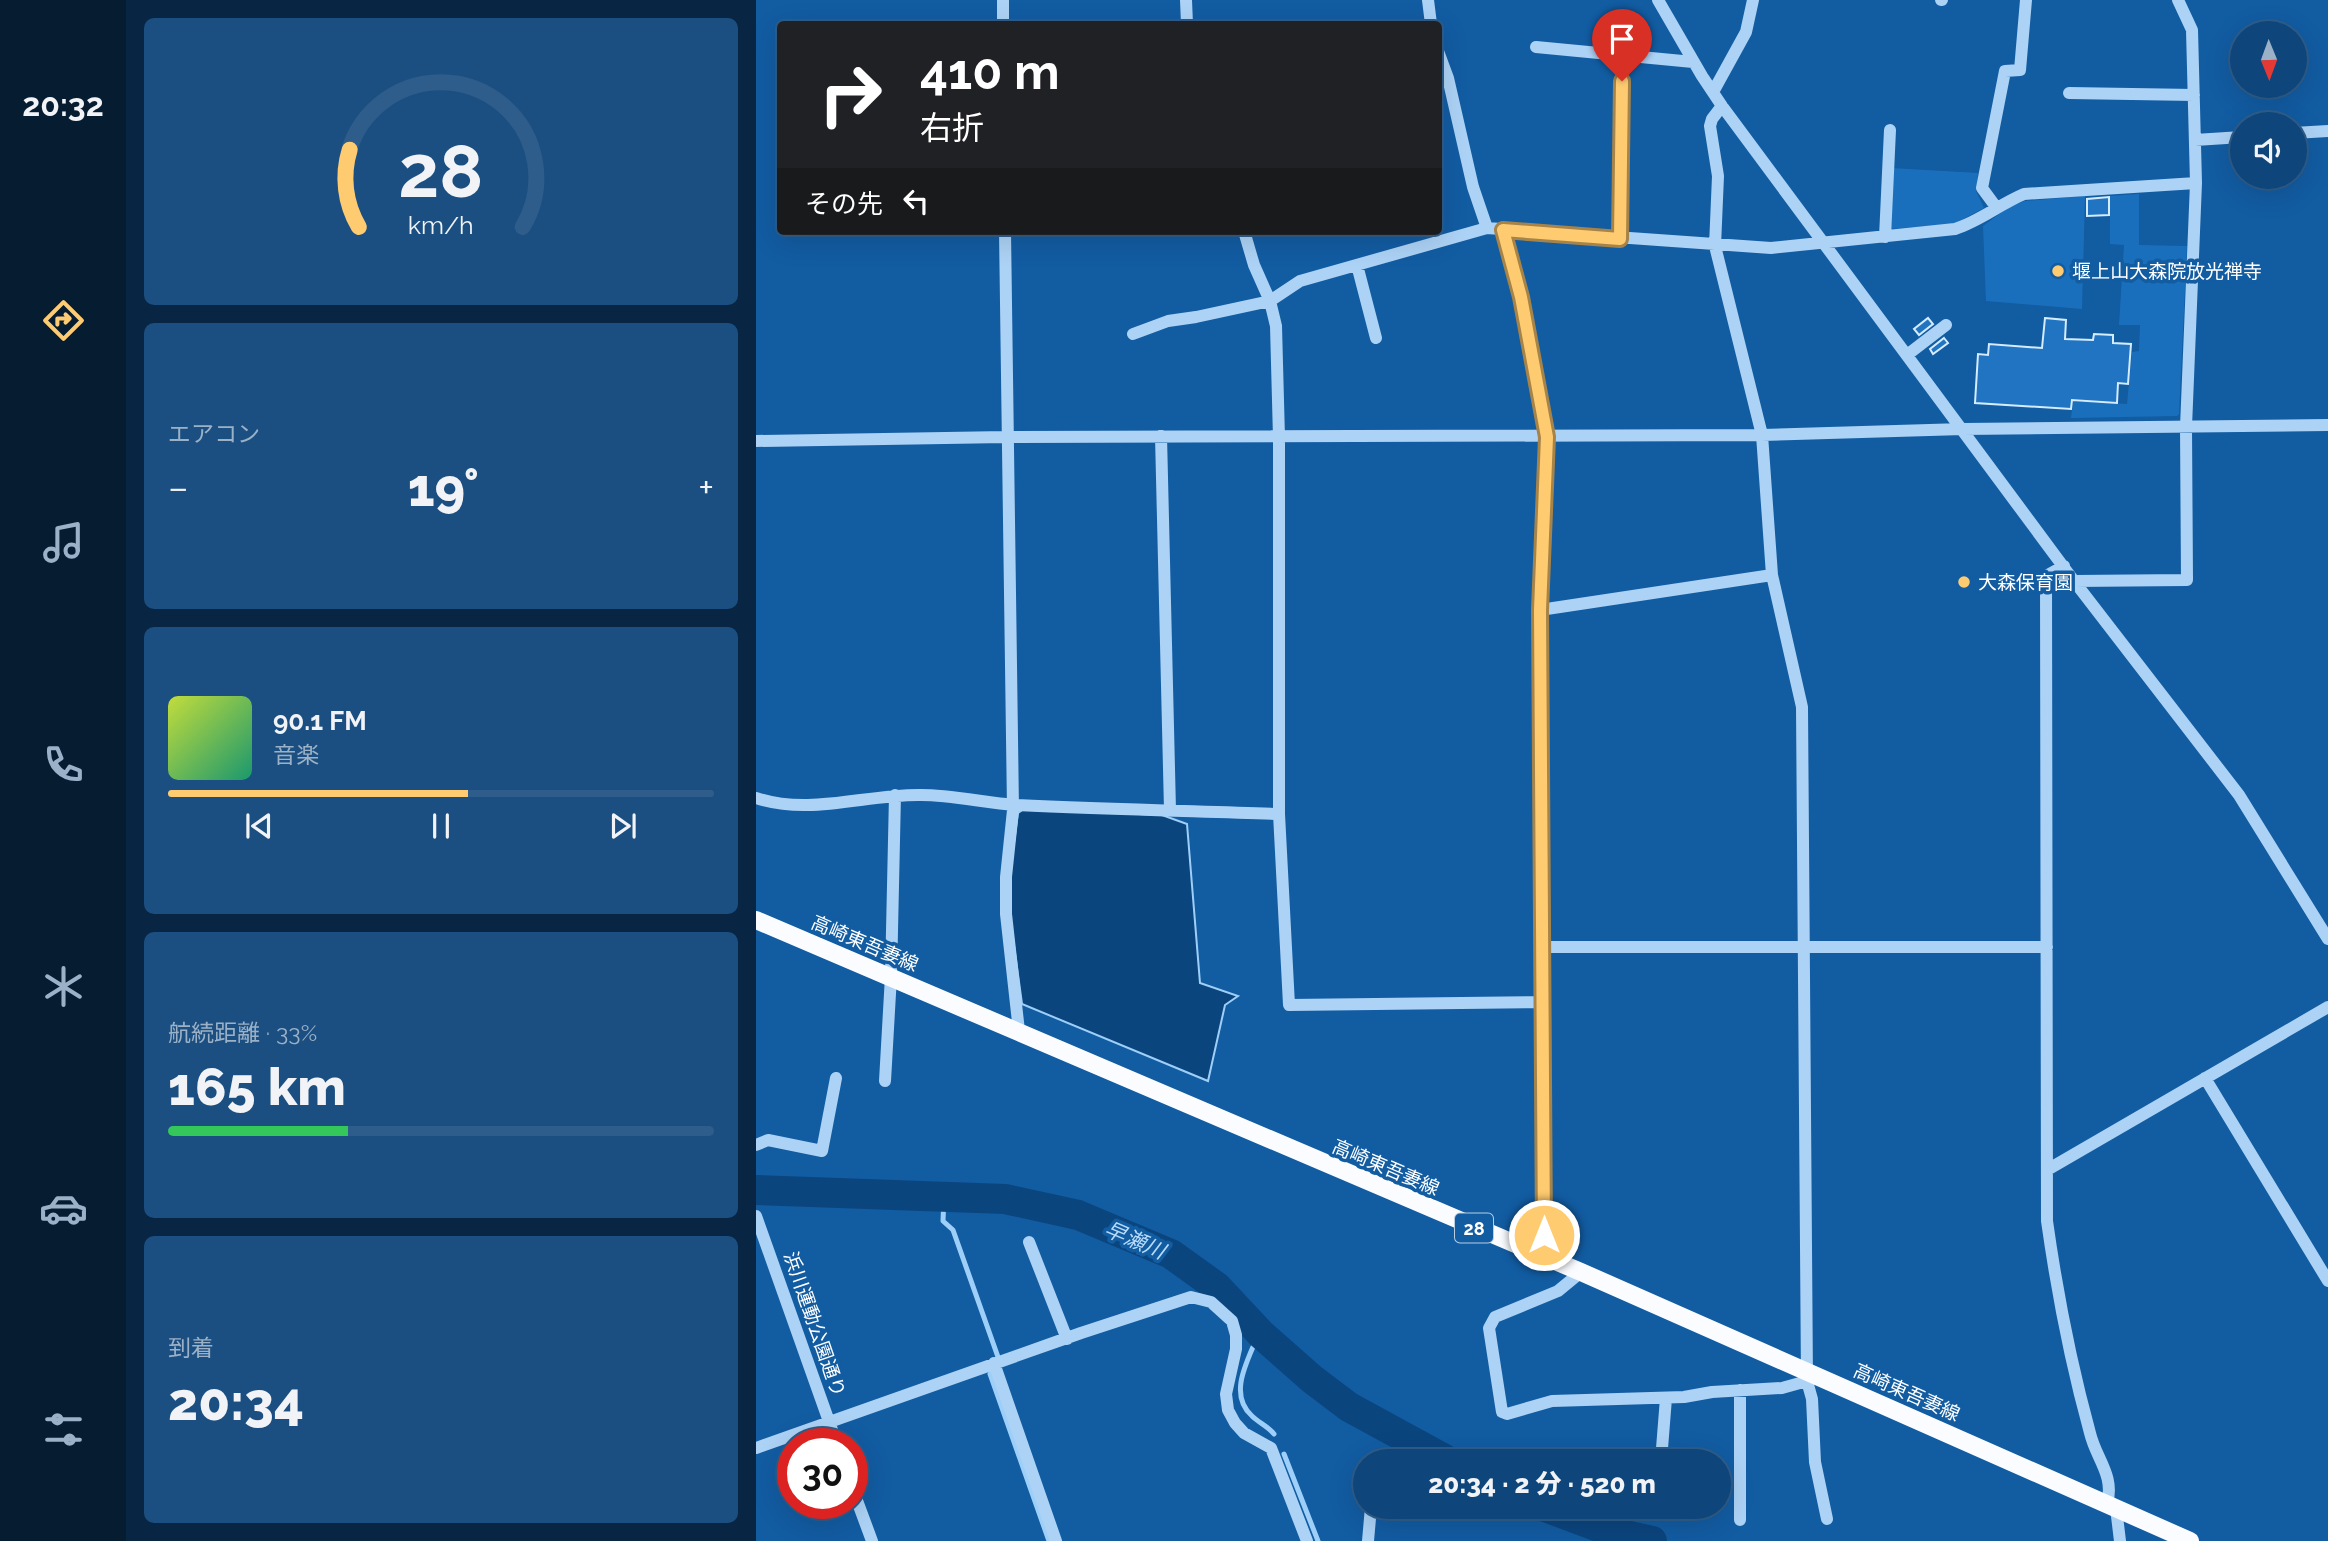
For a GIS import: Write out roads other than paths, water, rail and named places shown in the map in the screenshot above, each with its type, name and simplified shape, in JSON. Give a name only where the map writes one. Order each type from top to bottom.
[{"type":"main road","name":"高崎東吾妻線","points":[[756,920],[1581,1272],[1807,1376],[2190,1541]]},
{"type":"street","points":[[1003,0],[1003,21]]},
{"type":"street","points":[[1186,0],[1187,21]]},
{"type":"street","points":[[1428,0],[1431,21]]},
{"type":"street","points":[[1658,0],[1722,106],[1964,429],[2074,581],[2239,795],[2328,939]]},
{"type":"street","points":[[1713,92],[1746,32],[1753,0]]},
{"type":"street","points":[[1996,207],[1982,188],[1984,171],[2005,71],[2020,69],[2026,0]]},
{"type":"street","points":[[2074,581],[2187,580],[2186,427],[2196,183],[2192,30],[2178,0]]},
{"type":"street","points":[[1536,47],[1693,62]]},
{"type":"street","points":[[1620,239],[1622,55]]},
{"type":"street","points":[[1442,62],[1472,187],[1487,228]]},
{"type":"street","points":[[2069,93],[2194,95]]},
{"type":"street","points":[[1722,106],[1710,126],[1717,163],[1715,246],[1762,435],[1772,575],[1802,707],[1807,1376],[1812,1399],[1815,1462],[1827,1518]]},
{"type":"street","points":[[1885,237],[1890,130]]},
{"type":"street","points":[[2307,132],[2328,131]]},
{"type":"street","points":[[2195,140],[2230,138]]},
{"type":"street","points":[[1133,334],[1168,321],[1270,301],[1300,281],[1487,228],[1771,248],[1955,229],[1970,224],[1996,207],[2024,194],[2196,183]]},
{"type":"street","points":[[1503,230],[1521,297],[1547,437],[1540,610],[1544,1235],[1538,1255]]},
{"type":"street","points":[[1005,235],[1013,805],[1006,877],[1006,914],[1019,1031]]},
{"type":"street","points":[[1245,235],[1254,265],[1270,301],[1276,326],[1279,438],[1279,814],[1289,1005],[1543,1002]]},
{"type":"street","points":[[1357,265],[1376,338]]},
{"type":"street","points":[[1907,355],[1946,325]]},
{"type":"street","points":[[756,441],[1161,436],[1279,438],[1762,435],[1964,429],[2328,425]]},
{"type":"street","points":[[1161,436],[1170,810]]},
{"type":"street","points":[[2064,566],[2046,576],[2047,1222],[2090,1435],[2109,1475],[2111,1506],[2120,1541]]},
{"type":"street","points":[[1540,610],[1772,575]]},
{"type":"street","points":[[756,798],[801,805],[850,803],[895,795],[923,795],[1013,805],[1279,814]]},
{"type":"street","points":[[885,1081],[891,976],[895,795]]},
{"type":"street","points":[[1542,947],[2047,947]]},
{"type":"street","points":[[2047,1170],[2328,1007]]},
{"type":"street","points":[[756,1145],[768,1140],[822,1151],[836,1078]]},
{"type":"street","points":[[2205,1078],[2328,1281]]},
{"type":"street","name":"浜川運動公園通り","points":[[756,1216],[761,1246],[831,1428]]},
{"type":"street","points":[[1029,1242],[1067,1339]]},
{"type":"street","points":[[1581,1272],[1558,1291],[1495,1317],[1491,1322],[1489,1328],[1502,1412],[1507,1414],[1552,1401],[1666,1398],[1782,1388],[1807,1376]]},
{"type":"street","points":[[756,1448],[994,1363],[1191,1297],[1211,1302],[1232,1321],[1236,1349],[1226,1394],[1228,1410],[1244,1433],[1272,1448],[1307,1541]]},
{"type":"street","points":[[994,1363],[1056,1541]]},
{"type":"street","points":[[1740,1390],[1740,1520]]},
{"type":"street","points":[[1662,1449],[1666,1398]]},
{"type":"street","points":[[864,1519],[872,1541]]},
{"type":"street","points":[[1368,1541],[1370,1519]]},
{"type":"waterway","name":"早瀬川","points":[[756,1190],[1005,1199],[1078,1215],[1171,1254],[1217,1287],[1261,1334],[1312,1379],[1349,1407],[1426,1449]]},
{"type":"waterway","points":[[944,1196],[943,1221],[953,1230],[998,1357]]},
{"type":"waterway","points":[[1253,1347],[1243,1374],[1240,1392],[1246,1409],[1274,1434]]},
{"type":"waterway","points":[[990,1374],[1049,1541]]},
{"type":"waterway","points":[[1284,1454],[1318,1541]]},
{"type":"waterway","name":"早瀬川","points":[[1577,1519],[1612,1532],[1652,1541]]},
{"type":"place","name":"堰上山大森院放光禅寺","points":[[2058,271]]},
{"type":"place","name":"大森保育園","points":[[1964,582]]}]
